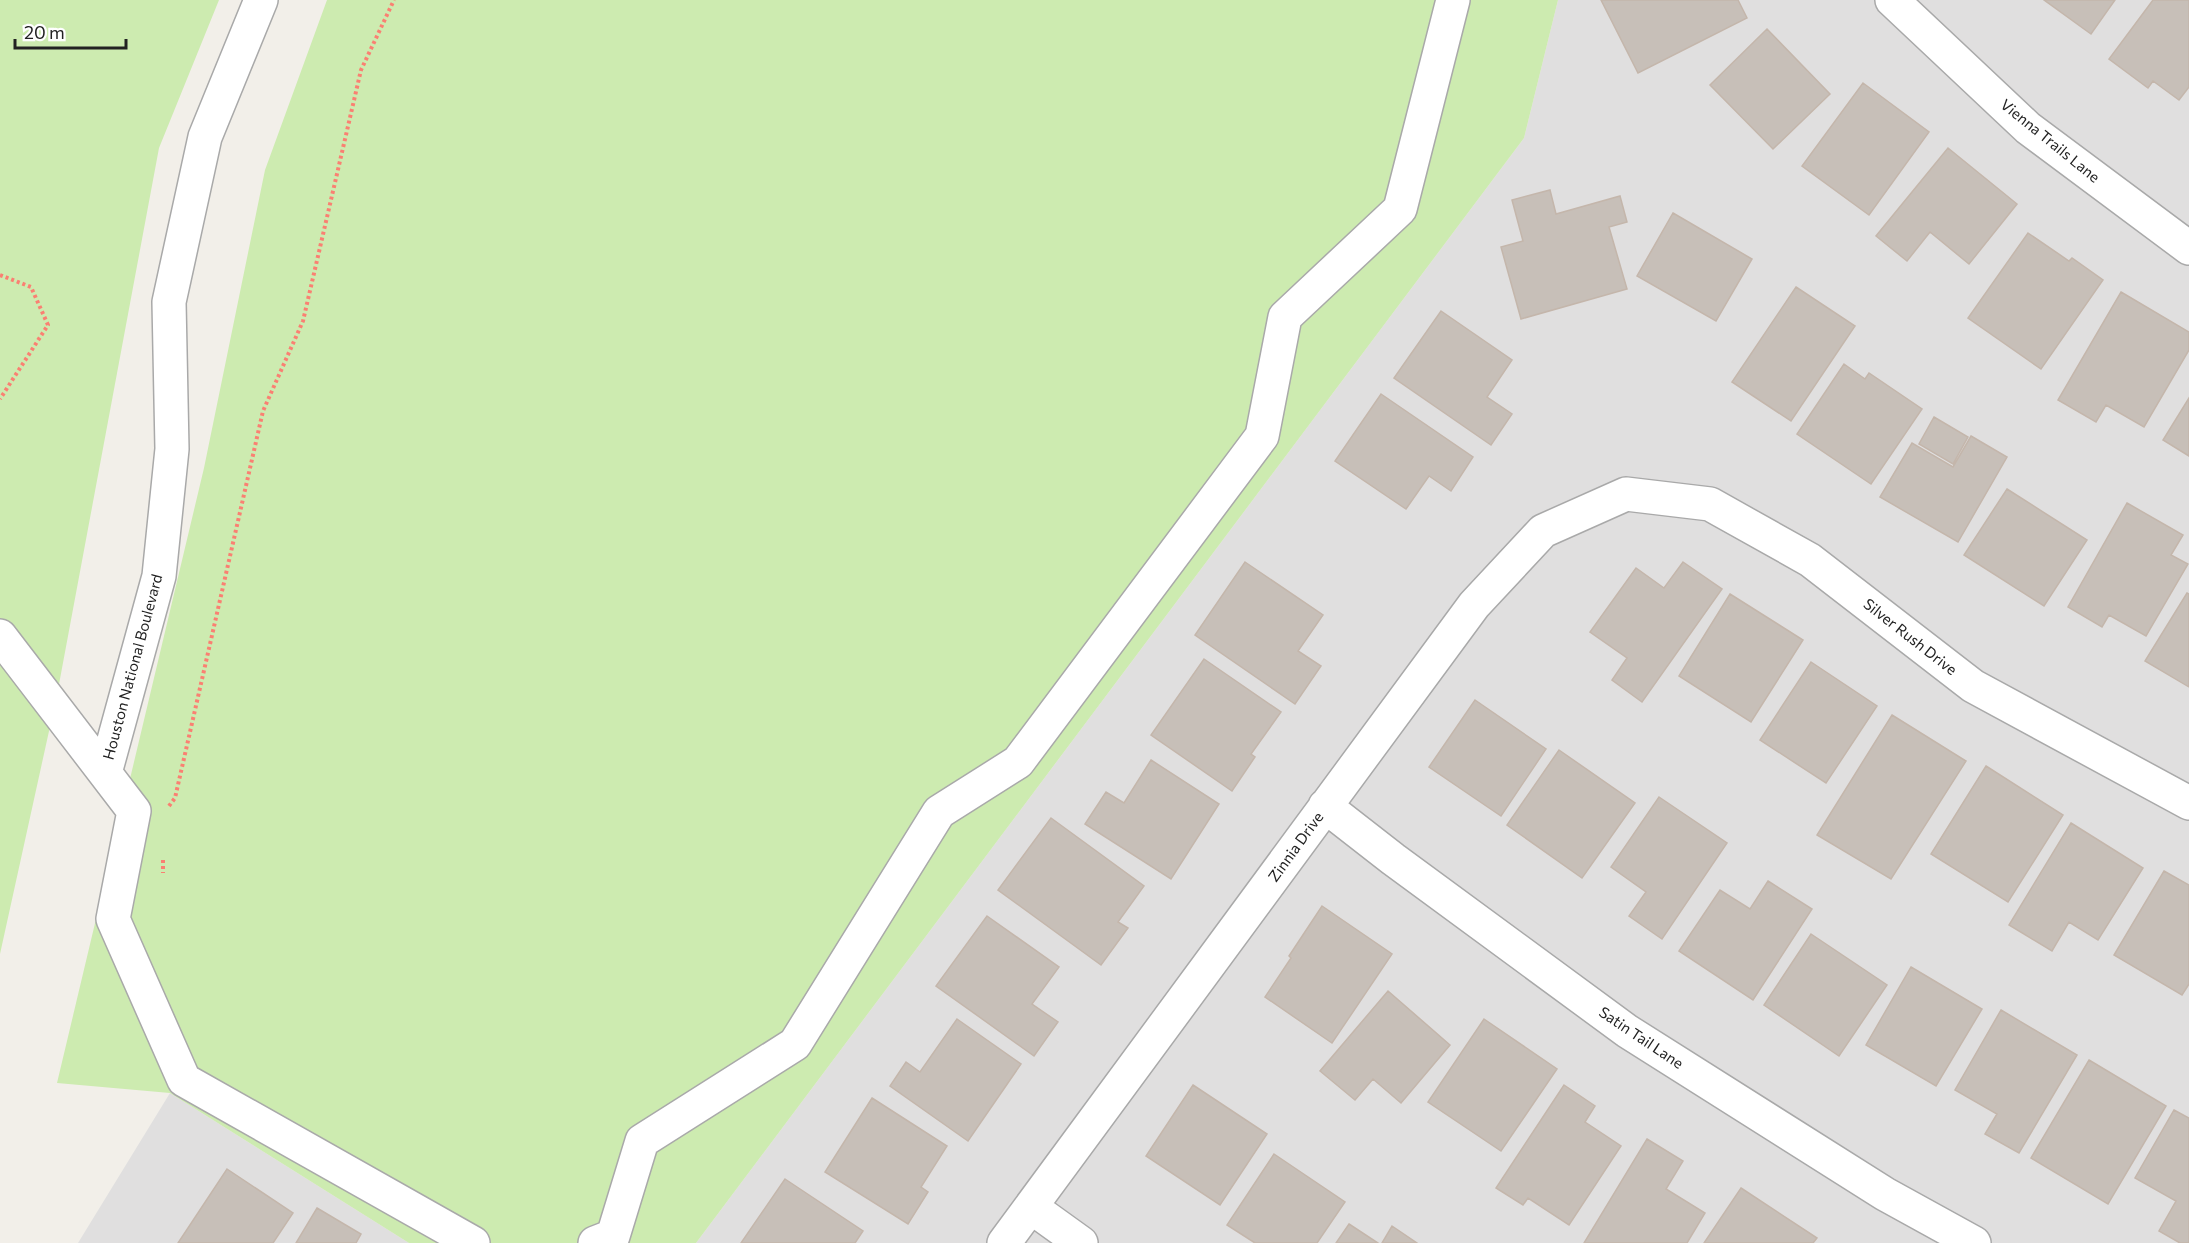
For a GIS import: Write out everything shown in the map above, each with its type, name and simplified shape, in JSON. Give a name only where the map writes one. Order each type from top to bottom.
[{"type":"street","name":"Houston National Boulevard","points":[[105,773],[159,576],[172,449],[169,302],[205,137],[261,0]]},
{"type":"street","points":[[595,1243],[613,1236],[642,1141],[795,1044],[939,812],[1018,762],[1262,436],[1285,317],[1400,209],[1453,0]]},
{"type":"street","name":"Vienna Trails Lane","points":[[1892,0],[2028,128],[2189,248]]},
{"type":"street","name":"Silver Rush Drive","points":[[1626,494],[1710,504],[1810,560],[1973,686],[2189,802]]},
{"type":"street","name":"Zinnia Drive","points":[[1004,1243],[1474,605],[1543,531],[1626,494]]},
{"type":"street","points":[[0,636],[134,811],[113,919],[184,1080],[473,1243]]},
{"type":"street","name":"Satin Tail Lane","points":[[1325,806],[1393,859],[1628,1031],[1885,1194],[1974,1243]]},
{"type":"street","points":[[1031,1207],[1081,1243]]},
{"type":"path","points":[[134,811],[162,814],[176,798],[263,411],[303,321],[361,70],[394,0]]},
{"type":"path","points":[[0,275],[32,287],[48,325],[0,399]]},
{"type":"shaded area","points":[[1558,0],[2189,0],[2189,1243],[696,1243],[1524,138]]},
{"type":"shaded area","points":[[170,1093],[409,1243],[78,1243]]},
{"type":"green space","points":[[0,0],[219,0],[159,148],[57,695],[129,783],[204,468],[265,170],[327,0],[1558,0],[1524,138],[696,1243],[409,1243],[170,1093],[57,1083],[121,814],[51,722],[0,954]]},
{"type":"building","points":[[1601,0],[1738,0],[1747,18],[1638,73]]},
{"type":"building","points":[[2044,0],[2115,0],[2091,34]]},
{"type":"building","points":[[2153,0],[2189,0],[2189,87],[2179,100],[2153,81],[2148,88],[2109,59]]},
{"type":"building","points":[[1767,29],[1830,94],[1773,149],[1710,85]]},
{"type":"building","points":[[1863,83],[1929,132],[1869,215],[1802,166]]},
{"type":"building","points":[[1948,148],[2017,204],[1969,264],[1930,232],[1907,261],[1876,236]]},
{"type":"building","points":[[1550,190],[1556,214],[1620,196],[1627,222],[1609,227],[1627,289],[1521,319],[1501,247],[1523,241],[1512,200]]},
{"type":"building","points":[[1673,213],[1752,259],[1716,321],[1637,276]]},
{"type":"building","points":[[2028,233],[2069,261],[2072,258],[2103,280],[2041,369],[1968,318]]},
{"type":"building","points":[[1796,287],[1855,326],[1791,421],[1732,382]]},
{"type":"building","points":[[2121,292],[2189,332],[2189,350],[2144,427],[2106,405],[2096,422],[2058,400]]},
{"type":"building","points":[[1441,311],[1512,360],[1487,397],[1512,414],[1491,445],[1394,378]]},
{"type":"building","points":[[1844,364],[1865,379],[1869,373],[1922,409],[1871,484],[1797,434]]},
{"type":"building","points":[[1381,394],[1473,457],[1451,491],[1429,476],[1406,509],[1335,461]]},
{"type":"building","points":[[2189,398],[2189,456],[2163,440]]},
{"type":"building","points":[[1934,417],[1968,437],[1953,464],[1919,444]]},
{"type":"building","points":[[1971,436],[2007,457],[1958,542],[1880,497],[1912,443],[1953,467]]},
{"type":"building","points":[[2007,489],[2087,540],[2044,606],[1964,555]]},
{"type":"building","points":[[2127,503],[2183,535],[2171,555],[2188,564],[2146,636],[2109,615],[2102,627],[2068,607]]},
{"type":"building","points":[[1245,562],[1323,615],[1298,651],[1321,666],[1295,704],[1195,635]]},
{"type":"building","points":[[1683,562],[1722,589],[1642,702],[1612,680],[1627,658],[1590,632],[1636,568],[1664,588]]},
{"type":"building","points":[[2187,593],[2189,594],[2189,687],[2145,661]]},
{"type":"building","points":[[1730,594],[1803,640],[1751,722],[1679,676]]},
{"type":"building","points":[[1204,659],[1281,712],[1251,754],[1255,757],[1232,791],[1151,735]]},
{"type":"building","points":[[1811,662],[1877,706],[1826,783],[1760,740]]},
{"type":"building","points":[[1475,700],[1546,749],[1501,816],[1429,767]]},
{"type":"building","points":[[1892,715],[1966,761],[1891,879],[1817,835]]},
{"type":"building","points":[[1559,750],[1635,803],[1582,878],[1507,825]]},
{"type":"building","points":[[1151,760],[1219,804],[1171,879],[1085,824],[1106,792],[1124,803]]},
{"type":"building","points":[[1986,766],[2063,815],[2008,902],[1931,854]]},
{"type":"building","points":[[1659,797],[1727,843],[1662,939],[1629,916],[1646,892],[1611,867]]},
{"type":"building","points":[[1051,818],[1144,886],[1118,922],[1128,928],[1101,965],[998,890]]},
{"type":"building","points":[[2071,823],[2143,868],[2098,940],[2069,922],[2052,951],[2009,925]]},
{"type":"building","points":[[2164,871],[2189,885],[2189,984],[2182,995],[2114,955]]},
{"type":"building","points":[[1768,881],[1812,909],[1753,1000],[1679,951],[1720,890],[1750,909]]},
{"type":"building","points":[[1322,906],[1392,954],[1332,1043],[1265,997]]},
{"type":"building","points":[[987,916],[1059,967],[1032,1004],[1058,1022],[1034,1056],[936,986]]},
{"type":"building","points":[[1811,934],[1887,985],[1839,1056],[1764,1005]]},
{"type":"building","points":[[1911,967],[1982,1009],[1936,1086],[1866,1045]]},
{"type":"building","points":[[1388,991],[1450,1045],[1401,1103],[1373,1079],[1355,1100],[1320,1071]]},
{"type":"building","points":[[2001,1010],[2077,1055],[2019,1153],[1985,1134],[1997,1114],[1955,1090]]},
{"type":"building","points":[[957,1019],[1021,1064],[968,1141],[890,1086],[906,1062],[920,1072]]},
{"type":"building","points":[[1484,1019],[1557,1069],[1501,1151],[1428,1102]]},
{"type":"building","points":[[2089,1060],[2166,1106],[2108,1204],[2031,1158]]},
{"type":"building","points":[[1193,1085],[1267,1134],[1220,1205],[1146,1156]]},
{"type":"building","points":[[1564,1085],[1595,1106],[1585,1122],[1621,1146],[1569,1225],[1528,1198],[1523,1205],[1496,1188]]},
{"type":"building","points":[[872,1098],[947,1146],[921,1187],[928,1192],[908,1224],[825,1172]]},
{"type":"building","points":[[2174,1110],[2189,1118],[2189,1243],[2180,1243],[2159,1231],[2176,1201],[2135,1178]]},
{"type":"building","points":[[1647,1139],[1683,1161],[1666,1189],[1705,1213],[1687,1243],[1584,1243]]},
{"type":"building","points":[[1274,1154],[1345,1202],[1317,1243],[1255,1243],[1227,1225]]},
{"type":"building","points":[[227,1169],[293,1213],[273,1243],[178,1243]]},
{"type":"building","points":[[785,1179],[863,1231],[855,1243],[741,1243]]},
{"type":"building","points":[[1741,1188],[1817,1238],[1813,1243],[1704,1243]]},
{"type":"building","points":[[317,1208],[361,1234],[356,1243],[296,1243]]},
{"type":"building","points":[[1349,1224],[1378,1243],[1336,1243]]},
{"type":"building","points":[[1392,1226],[1417,1243],[1382,1243]]}]
